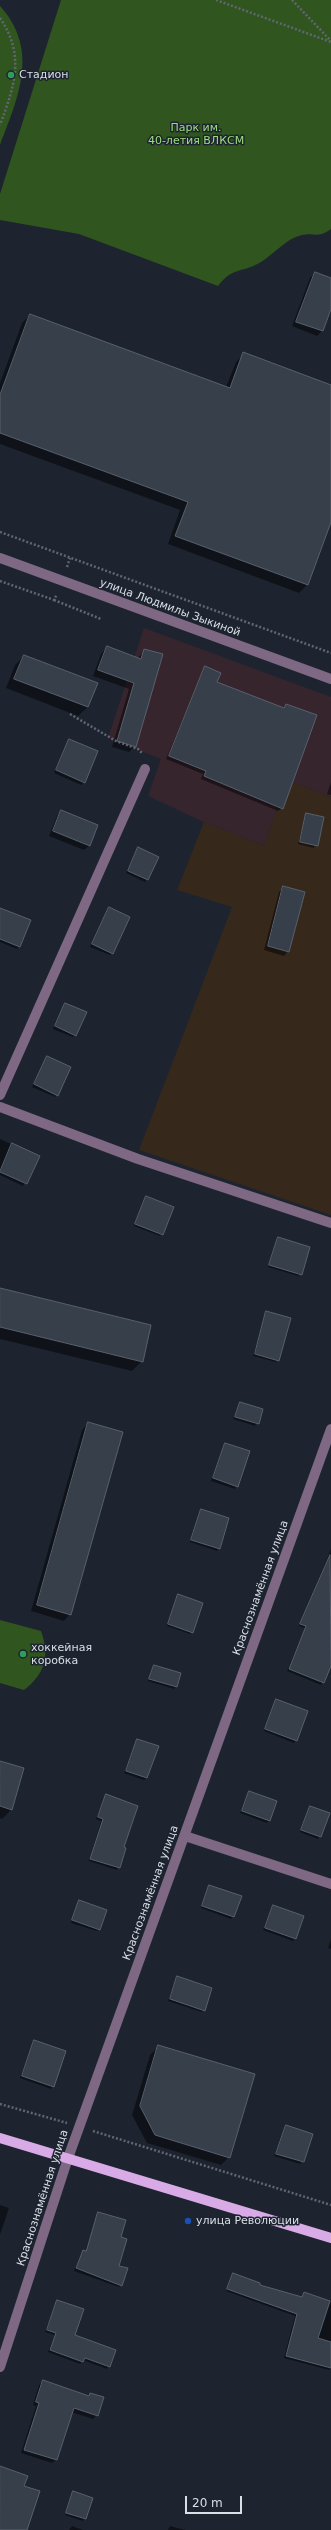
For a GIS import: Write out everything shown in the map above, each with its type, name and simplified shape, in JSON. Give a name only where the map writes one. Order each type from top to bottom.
[{"type":"main road","points":[[0,2138],[331,2238]]},
{"type":"street","name":"улица Людмилы Зыкиной","points":[[0,558],[331,680]]},
{"type":"street","points":[[0,1095],[145,769]]},
{"type":"street","points":[[0,1107],[103,1147],[331,1223]]},
{"type":"street","name":"Краснознамённая улица","points":[[0,2367],[68,2158],[331,1429]]},
{"type":"street","points":[[185,1836],[331,1884]]},
{"type":"path","points":[[216,0],[331,42]]},
{"type":"path","points":[[292,0],[331,42]]},
{"type":"path","points":[[0,18],[15,45],[16,64],[14,84],[0,125]]},
{"type":"path","points":[[0,532],[331,653]]},
{"type":"path","points":[[54,600],[101,619]]},
{"type":"path","points":[[70,714],[116,741],[138,749],[143,754],[145,769]]},
{"type":"path","points":[[0,2104],[80,2126],[331,2205]]},
{"type":"shaded area","points":[[144,628],[331,697],[331,797],[287,780],[264,846],[204,822],[148,796],[161,759],[108,738]]},
{"type":"shaded area","points":[[287,780],[331,797],[331,1215],[139,1150],[232,907],[177,890],[204,822],[264,846]]},
{"type":"green space","name":"Парк им. 40-летия ВЛКСМ","points":[[61,0],[331,0],[331,229],[320,235],[306,234],[291,239],[261,262],[229,275],[218,286],[79,234],[0,220],[0,194]]},
{"type":"green space","name":"Стадион","points":[[0,6],[12,23],[19,40],[22,57],[22,74],[13,110],[0,145]]},
{"type":"green space","name":"хоккейная коробка","points":[[0,1620],[41,1631],[45,1649],[44,1664],[37,1678],[24,1690],[0,1683]]},
{"type":"building","points":[[315,272],[331,278],[331,309],[323,331],[296,322]]},
{"type":"building","points":[[30,314],[230,388],[243,352],[331,385],[331,522],[308,585],[175,536],[188,502],[0,433],[0,395]]},
{"type":"building","points":[[107,646],[141,659],[144,649],[163,654],[136,747],[117,741],[134,683],[98,670]]},
{"type":"building","points":[[24,655],[98,683],[88,707],[14,679]]},
{"type":"building","points":[[205,666],[221,673],[217,682],[284,708],[286,704],[317,715],[283,809],[204,776],[206,771],[169,756]]},
{"type":"building","points":[[69,739],[98,751],[85,783],[56,770]]},
{"type":"building","points":[[61,810],[98,825],[90,846],[53,831]]},
{"type":"building","points":[[306,813],[324,817],[318,846],[300,842]]},
{"type":"building","points":[[138,847],[159,857],[148,880],[128,871]]},
{"type":"building","points":[[283,886],[305,892],[289,952],[268,946]]},
{"type":"building","points":[[109,907],[130,917],[113,954],[92,944]]},
{"type":"building","points":[[0,908],[31,920],[20,947],[0,939]]},
{"type":"building","points":[[65,1003],[87,1012],[76,1036],[55,1026]]},
{"type":"building","points":[[47,1056],[71,1067],[58,1096],[34,1084]]},
{"type":"building","points":[[12,1143],[40,1156],[27,1184],[0,1172]]},
{"type":"building","points":[[146,1196],[174,1207],[163,1235],[135,1224]]},
{"type":"building","points":[[278,1237],[310,1247],[302,1275],[269,1265]]},
{"type":"building","points":[[0,1288],[151,1325],[143,1362],[0,1327]]},
{"type":"building","points":[[266,1311],[291,1318],[279,1361],[255,1354]]},
{"type":"building","points":[[240,1402],[263,1409],[259,1424],[235,1417]]},
{"type":"building","points":[[88,1422],[123,1432],[71,1615],[37,1605]]},
{"type":"building","points":[[225,1443],[250,1451],[238,1487],[213,1478]]},
{"type":"building","points":[[201,1509],[229,1518],[220,1549],[191,1540]]},
{"type":"building","points":[[330,1555],[331,1666],[324,1683],[289,1669],[306,1626],[300,1624]]},
{"type":"building","points":[[178,1594],[203,1603],[193,1633],[168,1624]]},
{"type":"building","points":[[154,1665],[181,1673],[177,1687],[149,1679]]},
{"type":"building","points":[[276,1699],[308,1711],[297,1741],[265,1729]]},
{"type":"building","points":[[137,1739],[159,1746],[147,1778],[126,1771]]},
{"type":"building","points":[[0,1761],[24,1768],[12,1810],[0,1806]]},
{"type":"building","points":[[249,1791],[277,1801],[270,1821],[242,1811]]},
{"type":"building","points":[[106,1794],[138,1806],[124,1847],[126,1848],[120,1868],[90,1859],[103,1819],[98,1817]]},
{"type":"building","points":[[310,1806],[330,1813],[321,1837],[301,1830]]},
{"type":"building","points":[[209,1885],[242,1896],[234,1917],[202,1906]]},
{"type":"building","points":[[79,1900],[107,1910],[100,1930],[72,1920]]},
{"type":"building","points":[[273,1905],[304,1916],[296,1939],[265,1928]]},
{"type":"building","points":[[177,1976],[212,1988],[205,2011],[170,1999]]},
{"type":"building","points":[[34,2040],[66,2051],[54,2087],[22,2076]]},
{"type":"building","points":[[158,2045],[255,2074],[230,2158],[155,2135],[140,2106]]},
{"type":"building","points":[[286,2125],[313,2134],[304,2162],[276,2154]]},
{"type":"building","points":[[98,2212],[126,2220],[121,2237],[127,2239],[119,2266],[128,2268],[122,2286],[76,2268],[83,2250],[86,2251]]},
{"type":"building","points":[[233,2273],[260,2283],[260,2285],[302,2297],[304,2292],[330,2301],[318,2338],[331,2342],[331,2368],[286,2356],[297,2314],[227,2289]]},
{"type":"building","points":[[57,2300],[84,2309],[75,2335],[116,2350],[110,2367],[85,2358],[83,2362],[50,2350],[56,2333],[47,2330]]},
{"type":"building","points":[[43,2380],[89,2396],[90,2393],[104,2397],[98,2416],[74,2408],[57,2460],[24,2450],[39,2403],[36,2402]]},
{"type":"building","points":[[0,2466],[28,2476],[24,2486],[40,2491],[27,2530],[0,2530]]},
{"type":"building","points":[[73,2491],[93,2498],[86,2519],[66,2513]]},
{"type":"place","name":"Стадион","points":[[11,75]]},
{"type":"place","name":"хоккейная коробка","points":[[23,1654]]},
{"type":"place","name":"улица Революции","points":[[188,2221]]}]
